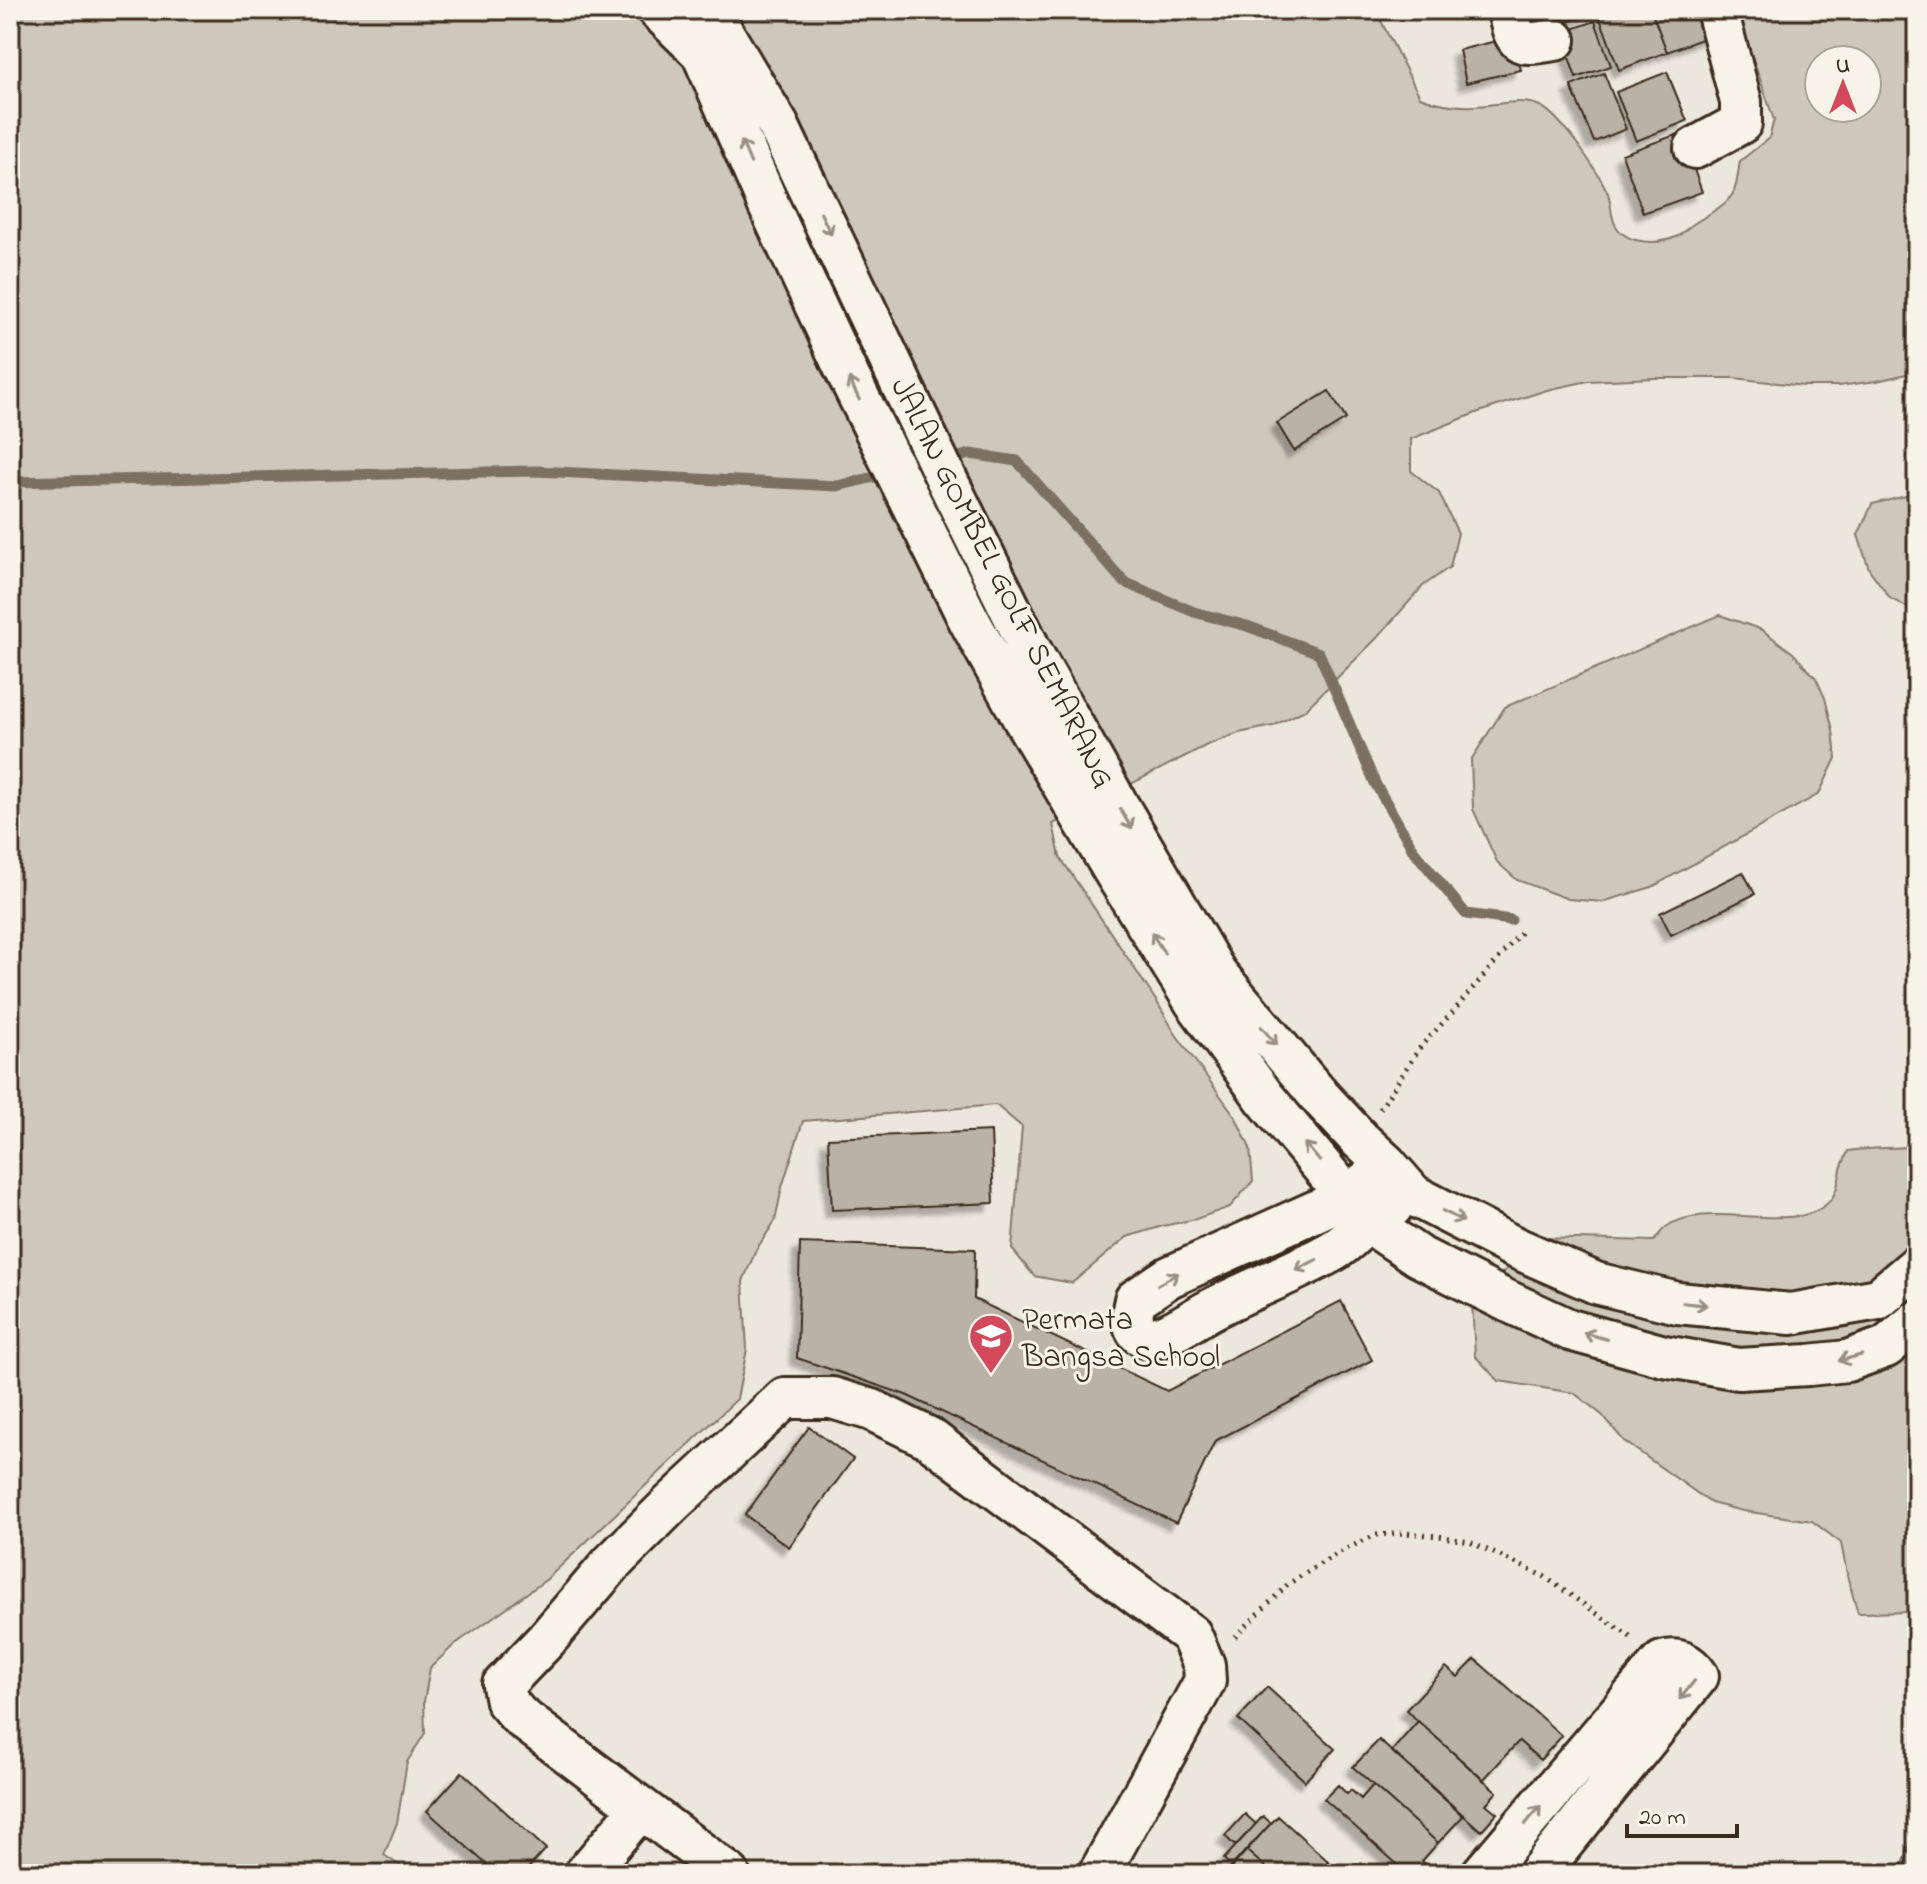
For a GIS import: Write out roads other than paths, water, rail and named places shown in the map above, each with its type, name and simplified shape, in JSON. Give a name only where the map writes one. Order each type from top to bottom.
[{"type":"street","name":"JALAN GOMBEL GOLF SEMARANG","points":[[658,10],[702,53],[775,220],[901,484],[969,620],[1023,718],[1195,1002],[1265,1098],[1359,1208],[1384,1233],[1418,1256],[1503,1299],[1570,1330],[1664,1356],[1739,1369],[1847,1361],[1886,1347],[1917,1321]]},
{"type":"street","name":"JALAN GOMBEL GOLF SEMARANG","points":[[706,10],[716,21],[778,125],[1030,649],[1216,973],[1321,1098],[1413,1195],[1514,1247],[1596,1283],[1678,1303],[1791,1314],[1878,1299],[1917,1266]]},
{"type":"street","points":[[1508,10],[1519,42],[1555,40]]},
{"type":"street","points":[[1695,148],[1741,123],[1741,102],[1717,10]]},
{"type":"street","points":[[901,484],[944,473]]},
{"type":"street","points":[[1373,1152],[1359,1208],[1338,1248],[1160,1337],[1147,1337],[1137,1331],[1132,1323],[1135,1300],[1169,1277],[1265,1236],[1359,1208],[1413,1195]]},
{"type":"street","points":[[729,1874],[519,1716],[506,1701],[503,1685],[631,1544],[785,1398],[832,1398],[872,1410],[929,1438],[1191,1635],[1204,1665],[1205,1681],[1099,1874]]},
{"type":"street","points":[[1482,1874],[1662,1662],[1678,1661],[1691,1666],[1698,1676],[1538,1874]]},
{"type":"street","points":[[585,1874],[641,1808]]},
{"type":"waterway","points":[[947,460],[970,454],[1017,461],[1124,582],[1194,612],[1247,626],[1319,653],[1375,783],[1414,851],[1466,914],[1511,920]]},
{"type":"waterway","points":[[10,482],[536,471],[837,486],[887,474]]},
{"type":"place","name":"Permata Bangsa School","points":[[991,1375]]}]
